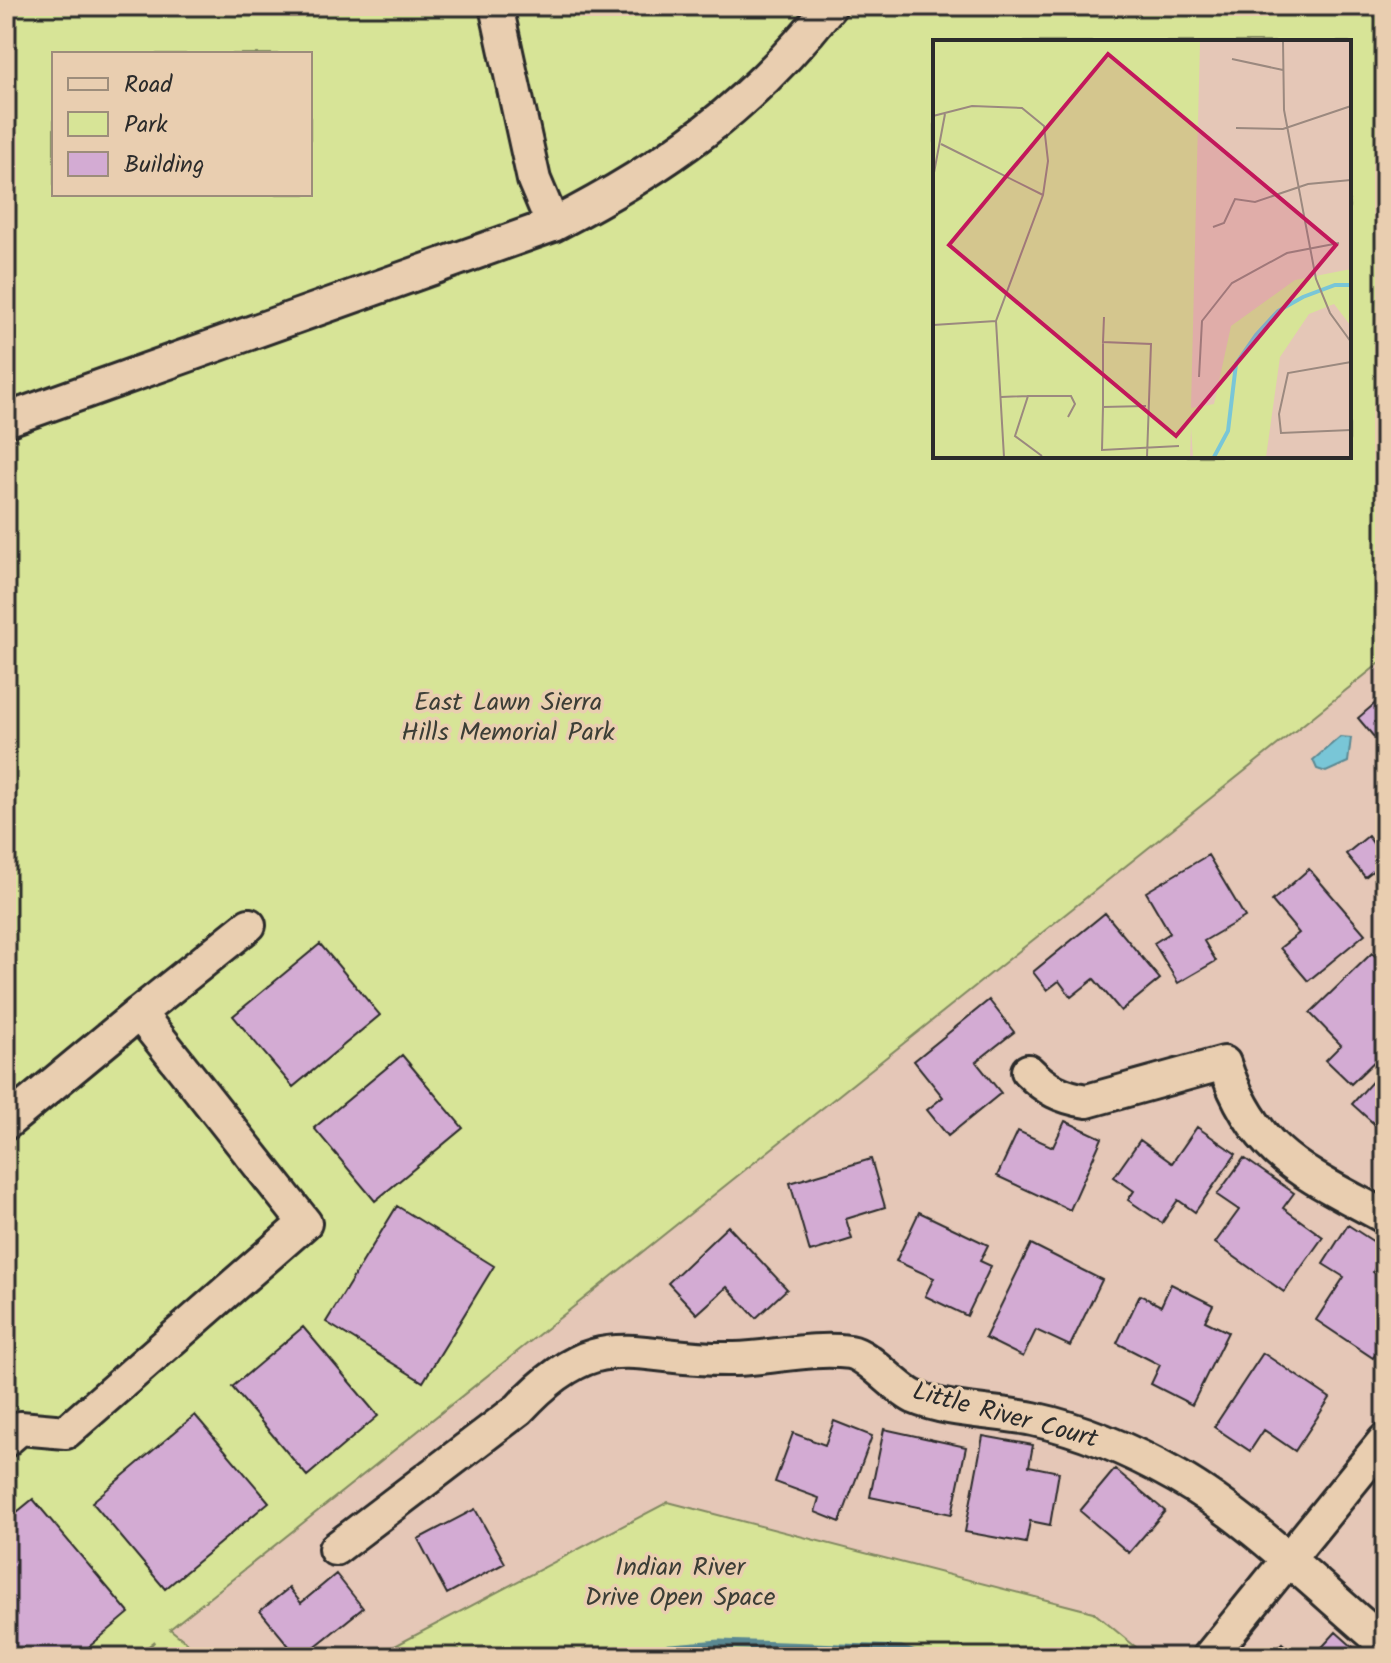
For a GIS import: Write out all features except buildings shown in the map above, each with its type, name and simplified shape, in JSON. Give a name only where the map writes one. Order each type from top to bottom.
[{"type":"street","points":[[496,6],[534,180],[553,225]]},
{"type":"street","points":[[6,420],[553,225],[625,188],[715,125],[775,70],[830,6]]},
{"type":"street","points":[[6,1123],[249,925]]},
{"type":"street","points":[[11,1426],[66,1432],[305,1223],[139,1013]]},
{"type":"street","points":[[1028,1071],[1054,1092],[1087,1101],[1224,1063],[1234,1095],[1267,1144],[1306,1173],[1385,1217]]},
{"type":"street","name":"Little River Court","points":[[335,1549],[519,1409],[541,1386],[583,1358],[628,1350],[706,1360],[853,1352],[914,1397],[1034,1419],[1080,1432],[1132,1453],[1221,1506],[1385,1644]]},
{"type":"street","points":[[1209,1657],[1385,1440]]},
{"type":"green space","name":"East Lawn Sierra Hills Memorial Park","points":[[6,6],[1385,6],[1385,659],[170,1629],[205,1657],[140,1657],[155,1641],[135,1657],[6,1657]]},
{"type":"green space","name":"Indian River Drive Open Space","points":[[668,1502],[1093,1612],[1148,1657],[374,1657]]},
{"type":"water","points":[[1340,737],[1351,738],[1348,762],[1326,772],[1317,769],[1313,760]]},
{"type":"waterway","points":[[562,1657],[720,1644],[901,1650],[920,1657]]}]
